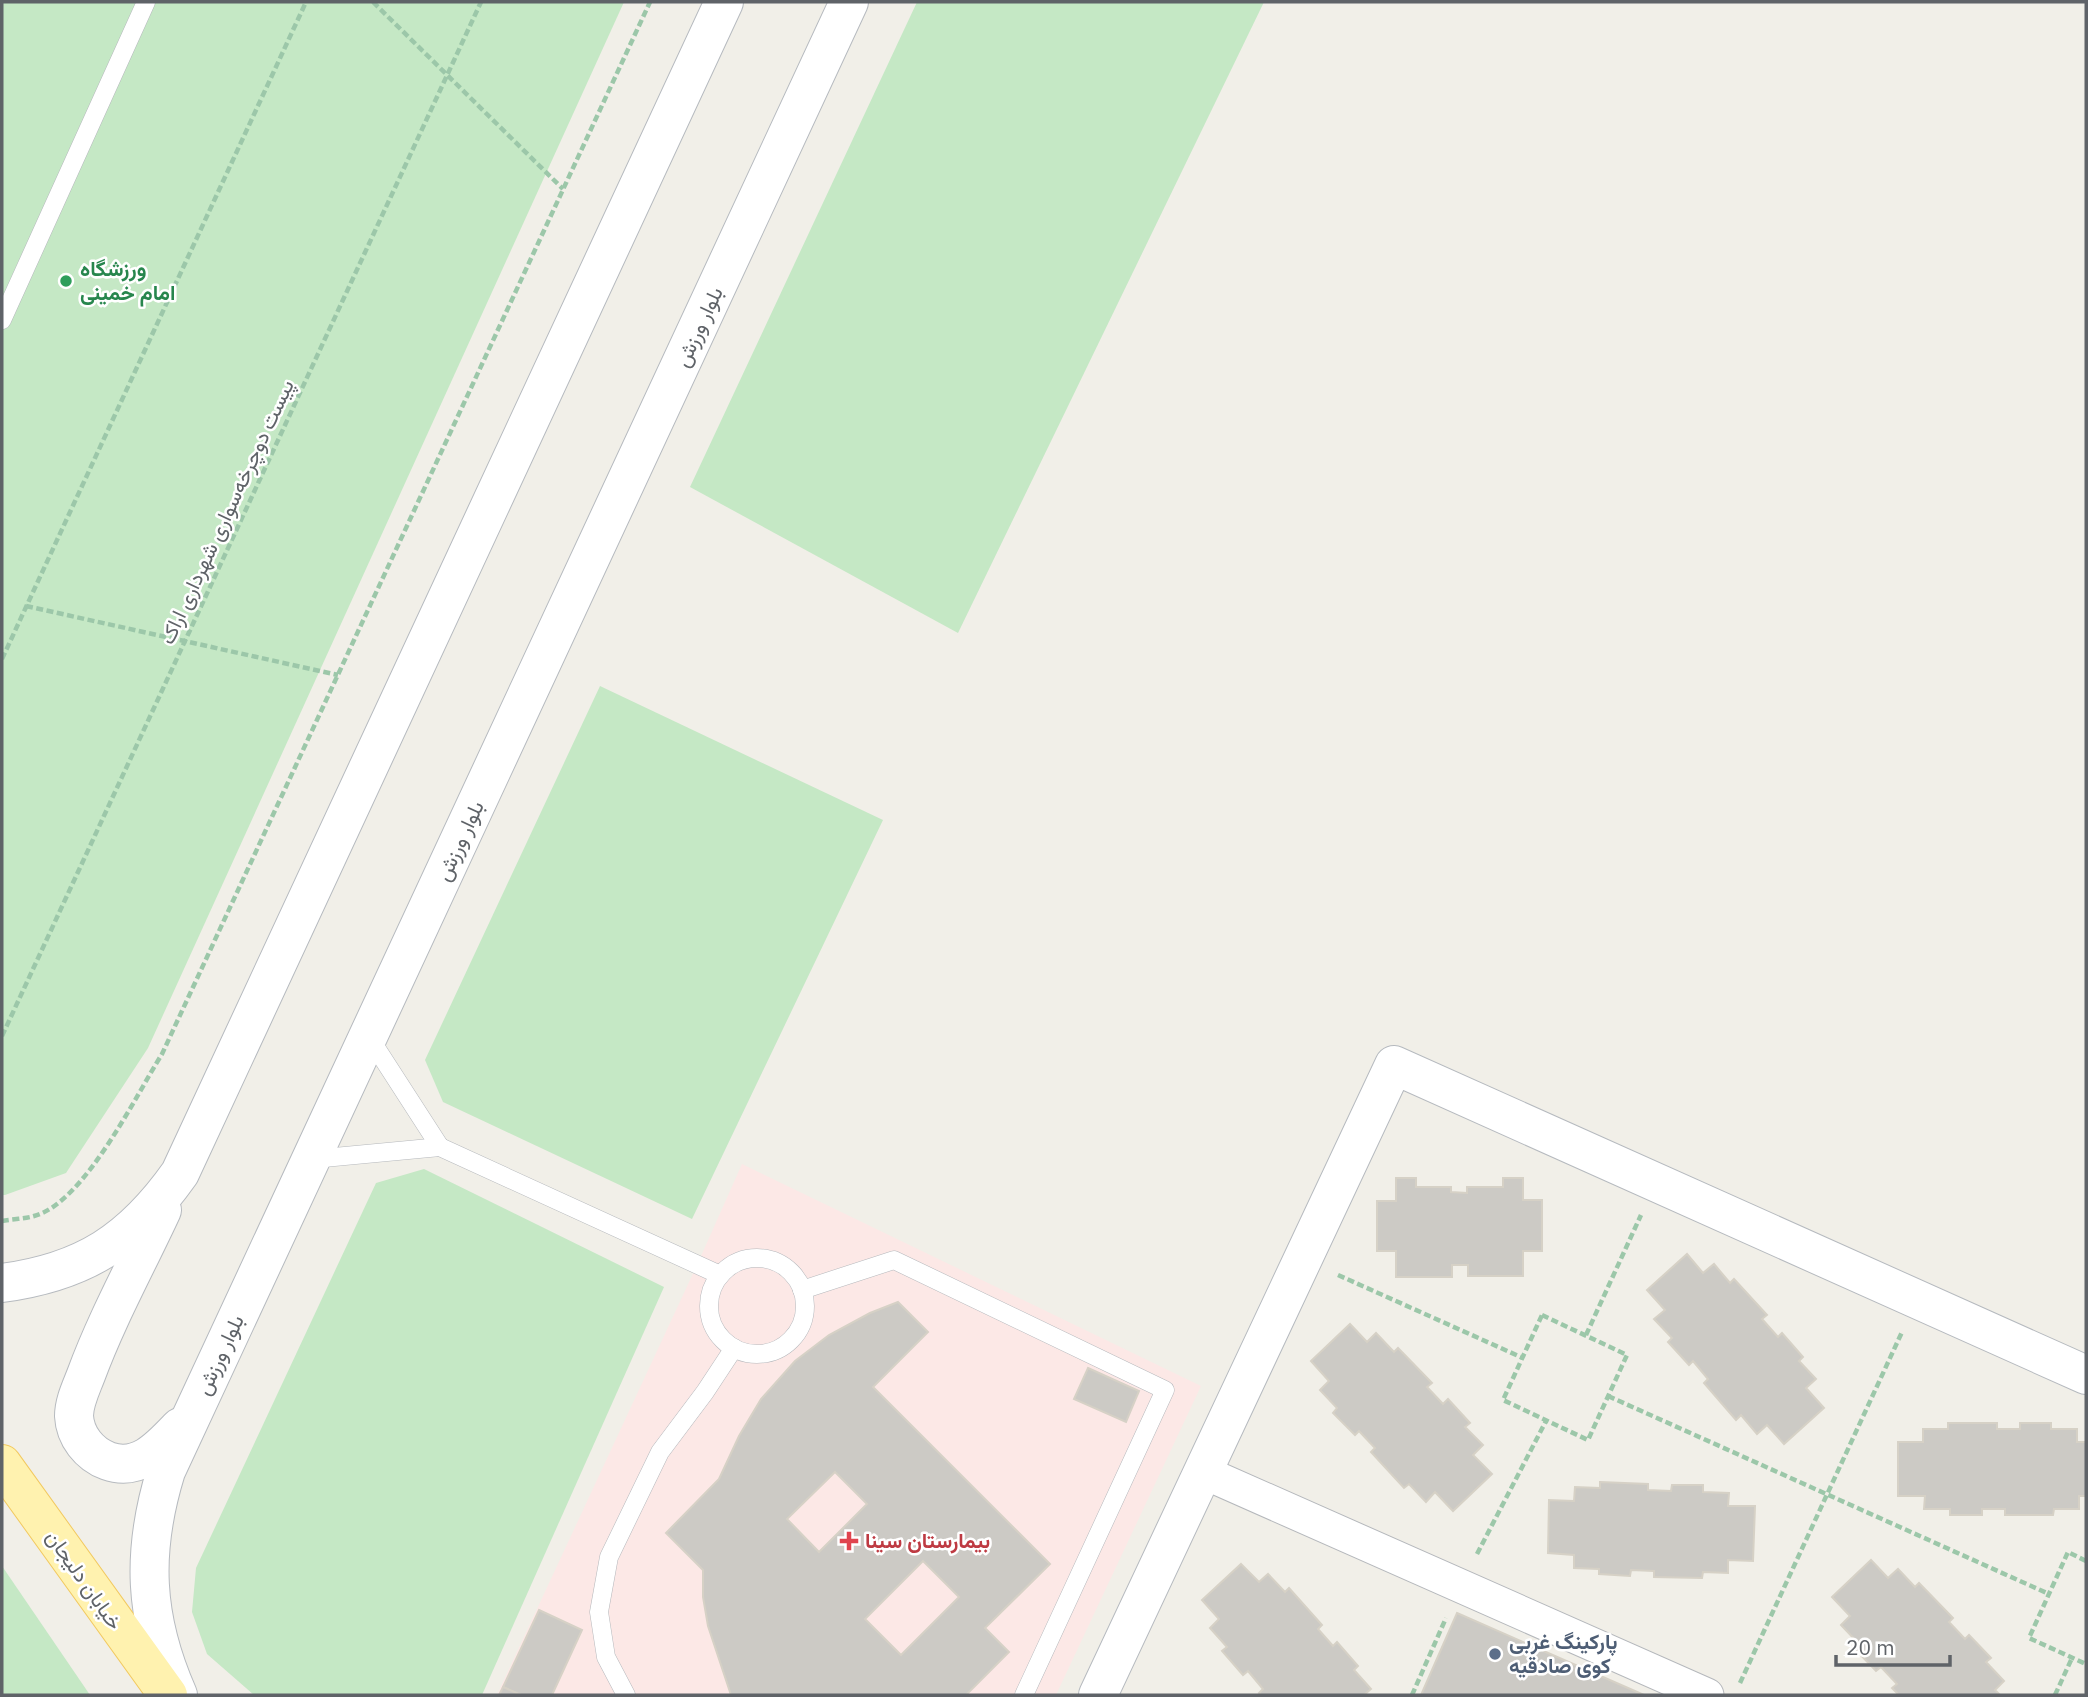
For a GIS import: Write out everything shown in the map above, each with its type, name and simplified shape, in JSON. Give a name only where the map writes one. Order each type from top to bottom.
[{"type":"main road","points":[[192,1415],[148,1457],[120,1464],[93,1453],[83,1442],[74,1416],[76,1401],[94,1354],[724,2]]},
{"type":"main road","name":"بلوار ورزش","points":[[178,1695],[156,1635],[150,1601],[149,1567],[157,1502],[166,1471],[849,2]]},
{"type":"main road","points":[[1098,1695],[1394,1065],[2086,1375]]},
{"type":"main road","points":[[2,1283],[34,1279],[69,1268],[103,1251],[132,1229],[159,1203],[180,1173]]},
{"type":"main road","name":"خیابان دلیجان","points":[[2,1464],[168,1695]]},
{"type":"street","points":[[1203,1472],[1707,1695]]},
{"type":"lane","points":[[2,320],[146,2]]},
{"type":"lane","points":[[369,1037],[440,1147]]},
{"type":"lane","points":[[313,1159],[440,1147],[720,1275]]},
{"type":"lane","points":[[748,1259],[764,1259],[780,1265],[794,1275],[802,1290],[805,1306],[803,1322],[788,1343],[766,1354],[750,1354],[734,1348],[720,1338],[712,1323],[709,1307],[712,1290],[720,1275],[733,1265],[748,1259]]},
{"type":"lane","points":[[802,1290],[894,1260],[1166,1390],[1024,1695]]},
{"type":"lane","points":[[626,1695],[606,1657],[599,1612],[610,1557],[660,1452],[734,1348]]},
{"type":"path","points":[[2,659],[306,2]]},
{"type":"path","points":[[373,2],[563,189]]},
{"type":"path","name":"پیست دوچرخه‌سواری شهرداری اراک","points":[[2,1036],[481,2]]},
{"type":"path","points":[[2,1221],[36,1216],[64,1199],[92,1168],[162,1054],[650,2]]},
{"type":"path","points":[[26,606],[338,675]]},
{"type":"path","points":[[1586,1335],[1656,1182]]},
{"type":"path","points":[[1302,1259],[1522,1358]]},
{"type":"path","points":[[1734,1695],[1917,1299]]},
{"type":"path","points":[[1542,1315],[1586,1335],[1628,1355],[1588,1440],[1503,1400],[1542,1315]]},
{"type":"path","points":[[1608,1396],[2049,1594]]},
{"type":"path","points":[[1412,1695],[1460,1586],[1546,1421]]},
{"type":"path","points":[[2086,1561],[2068,1552],[2029,1638],[2086,1664]]},
{"type":"path","points":[[2055,1695],[2072,1658]]},
{"type":"shaded area","name":"بیمارستان سینا","points":[[742,1164],[1201,1386],[1056,1695],[497,1695]]},
{"type":"green space","points":[[2,2],[624,2],[148,1048],[66,1173],[5,1195],[2,1195]]},
{"type":"green space","points":[[917,2],[1264,2],[958,633],[690,487]]},
{"type":"green space","points":[[600,686],[883,820],[692,1219],[443,1102],[425,1060]]},
{"type":"green space","points":[[424,1169],[664,1287],[482,1695],[254,1695],[207,1654],[192,1612],[196,1568],[376,1183]]},
{"type":"green space","points":[[2,1566],[90,1695],[2,1695]]},
{"type":"building","points":[[1396,1178],[1416,1178],[1416,1187],[1451,1187],[1451,1192],[1467,1193],[1467,1187],[1503,1187],[1503,1178],[1523,1178],[1523,1200],[1542,1200],[1542,1251],[1523,1251],[1523,1276],[1468,1276],[1468,1265],[1452,1265],[1452,1277],[1396,1277],[1396,1251],[1377,1251],[1377,1201],[1396,1201]]},
{"type":"building","points":[[1687,1254],[1703,1273],[1714,1264],[1730,1283],[1734,1279],[1767,1315],[1762,1319],[1778,1337],[1782,1333],[1803,1357],[1799,1361],[1816,1379],[1806,1388],[1824,1408],[1784,1444],[1767,1425],[1757,1434],[1741,1415],[1736,1420],[1704,1383],[1708,1379],[1693,1361],[1689,1365],[1668,1342],[1672,1338],[1654,1319],[1665,1310],[1647,1290]]},
{"type":"building","points":[[898,1302],[928,1332],[873,1387],[1050,1564],[985,1628],[1009,1652],[966,1695],[731,1695],[708,1626],[703,1597],[703,1570],[666,1533],[719,1479],[739,1436],[761,1399],[795,1361],[829,1335],[870,1313]],"holes":[[[835,1472],[867,1504],[819,1552],[787,1519]],[[923,1561],[959,1597],[901,1655],[865,1619]]]},
{"type":"building","points":[[1350,1324],[1367,1342],[1376,1333],[1394,1352],[1398,1348],[1432,1383],[1427,1387],[1443,1404],[1448,1399],[1470,1423],[1465,1427],[1483,1445],[1473,1455],[1492,1474],[1453,1511],[1435,1492],[1426,1502],[1409,1484],[1404,1488],[1371,1452],[1375,1448],[1359,1431],[1355,1435],[1333,1413],[1337,1408],[1320,1390],[1329,1381],[1311,1361]]},
{"type":"building","points":[[1088,1368],[1139,1391],[1126,1422],[1074,1399]]},
{"type":"building","points":[[1948,1423],[1997,1423],[1997,1429],[2020,1429],[2020,1423],[2051,1423],[2051,1429],[2077,1429],[2077,1442],[2086,1442],[2086,1496],[2079,1496],[2079,1509],[2054,1509],[2053,1515],[2005,1515],[2005,1509],[1982,1509],[1982,1515],[1950,1515],[1950,1509],[1924,1509],[1925,1496],[1898,1496],[1898,1442],[1923,1442],[1923,1429],[1948,1429]]},
{"type":"building","points":[[1600,1482],[1648,1484],[1648,1490],[1671,1491],[1672,1485],[1703,1485],[1703,1492],[1729,1493],[1728,1506],[1755,1506],[1753,1561],[1728,1560],[1728,1573],[1703,1572],[1702,1578],[1654,1577],[1654,1571],[1631,1570],[1630,1576],[1599,1574],[1599,1569],[1574,1568],[1574,1555],[1548,1553],[1549,1500],[1574,1501],[1575,1487],[1600,1488]]},
{"type":"building","points":[[1871,1560],[1888,1578],[1898,1569],[1915,1587],[1919,1583],[1953,1618],[1949,1622],[1965,1639],[1969,1635],[1991,1658],[1986,1662],[2004,1681],[1995,1690],[2000,1695],[1899,1695],[1892,1688],[1897,1684],[1881,1667],[1876,1671],[1854,1648],[1859,1644],[1841,1625],[1850,1616],[1832,1597]]},
{"type":"building","points":[[1241,1564],[1259,1582],[1268,1574],[1285,1592],[1289,1588],[1322,1625],[1318,1629],[1333,1646],[1337,1642],[1358,1666],[1354,1670],[1371,1689],[1364,1695],[1261,1695],[1259,1693],[1263,1689],[1248,1671],[1243,1675],[1222,1651],[1227,1647],[1210,1628],[1219,1619],[1202,1600]]},
{"type":"building","points":[[539,1610],[582,1630],[552,1695],[521,1695],[503,1687]]},
{"type":"building","name":"پارکینگ غربی کوی صادقیه","points":[[1457,1613],[1644,1695],[1421,1695]]},
{"type":"building","points":[[503,1687],[521,1695],[499,1695]]},
{"type":"place","name":"ورزشگاه امام خمینی","points":[[66,281]]},
{"type":"place","name":"بیمارستان سینا","points":[[849,1541]]},
{"type":"place","name":"پارکینگ غربی کوی صادقیه","points":[[1495,1654]]}]
